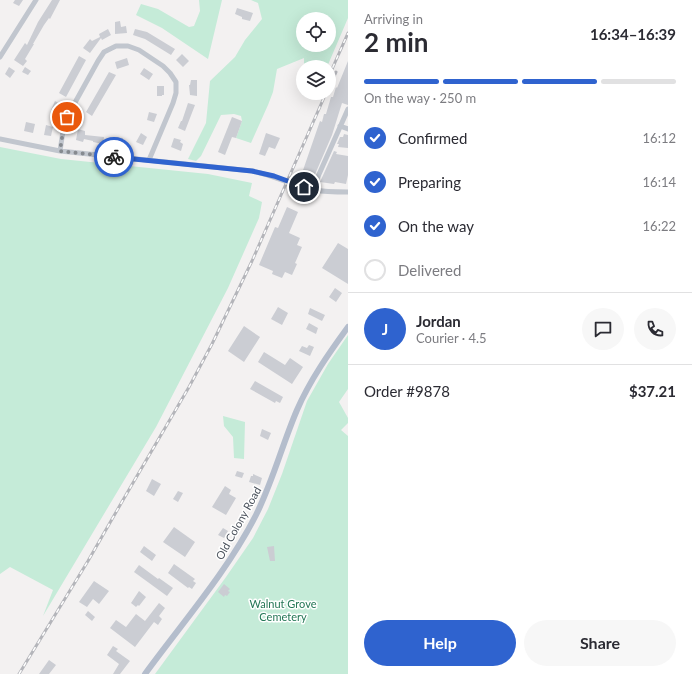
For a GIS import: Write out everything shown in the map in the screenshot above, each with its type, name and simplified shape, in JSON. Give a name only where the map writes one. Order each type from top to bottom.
[{"type":"main road","name":"Old Colony Road","points":[[145,674],[223,569],[245,534],[265,497],[304,394],[322,364],[348,327]]},
{"type":"street","points":[[0,57],[36,0]]},
{"type":"street","points":[[60,151],[67,117],[98,61],[104,52],[116,46],[128,46],[139,50],[163,66],[176,82],[176,93],[173,103],[149,160]]},
{"type":"street","points":[[312,190],[348,109]]},
{"type":"street","points":[[340,126],[348,129]]},
{"type":"street","points":[[0,139],[60,151],[252,171],[274,176],[292,184],[312,190],[348,192]]},
{"type":"green space","points":[[199,0],[222,0],[208,59],[162,28],[136,15],[141,4],[158,9],[189,27],[194,26],[200,11]]},
{"type":"green space","points":[[251,0],[348,0],[348,18],[336,46],[336,12],[296,12],[296,52],[333,52],[330,60],[304,60],[304,58],[277,69],[273,92],[251,143],[236,138],[242,121],[241,116],[234,114],[221,115],[201,156],[196,161],[188,159],[206,123],[210,81],[235,57],[245,40],[262,19],[258,3]]},
{"type":"green space","points":[[0,147],[61,159],[208,174],[252,183],[249,196],[262,202],[259,218],[228,288],[156,427],[43,616],[53,590],[10,567],[0,574]]},
{"type":"green space","name":"Walnut Grove Cemetery","points":[[348,335],[348,389],[339,402],[348,418],[348,423],[341,430],[348,436],[348,674],[155,674],[253,538],[268,509],[282,474],[307,401],[328,364]]},
{"type":"green space","points":[[223,416],[245,422],[244,459],[234,458],[233,437],[224,426]]},
{"type":"building","points":[[15,0],[23,0],[19,6],[13,3]]},
{"type":"building","points":[[52,0],[60,0],[50,19],[49,18],[44,25],[33,44],[25,59],[27,61],[23,66],[14,60],[25,43],[27,45],[38,22]]},
{"type":"building","points":[[237,8],[253,13],[250,21],[242,19],[242,17],[235,14]]},
{"type":"building","points":[[120,21],[121,27],[126,26],[127,33],[115,34],[115,22]]},
{"type":"building","points":[[108,29],[111,35],[102,40],[101,38],[90,53],[83,48],[90,39],[92,41],[100,37],[99,34]]},
{"type":"building","points":[[135,29],[147,32],[175,49],[171,55],[145,39],[133,35]]},
{"type":"building","points":[[182,54],[189,61],[183,67],[176,60]]},
{"type":"building","points":[[79,56],[86,60],[66,97],[59,93]]},
{"type":"building","points":[[127,58],[129,65],[117,69],[115,62]]},
{"type":"building","points":[[348,61],[348,105],[342,103],[332,135],[313,179],[301,176],[320,121],[322,122],[324,114],[326,114],[330,100],[336,100],[336,87],[337,88]]},
{"type":"building","points":[[9,67],[15,71],[10,78],[5,74]]},
{"type":"building","points":[[25,67],[31,71],[28,75],[22,72]]},
{"type":"building","points":[[144,68],[153,74],[149,80],[140,74]]},
{"type":"building","points":[[109,72],[116,75],[92,116],[86,112]]},
{"type":"building","points":[[191,80],[197,80],[197,96],[190,95],[189,85]]},
{"type":"building","points":[[157,86],[164,86],[164,95],[157,96]]},
{"type":"building","points":[[55,101],[62,105],[58,113],[51,110]]},
{"type":"building","points":[[188,103],[195,105],[185,131],[178,128]]},
{"type":"building","points":[[149,112],[157,114],[154,122],[147,120]]},
{"type":"building","points":[[232,117],[242,121],[236,138],[232,137],[225,155],[218,152]]},
{"type":"building","points":[[26,122],[35,124],[33,133],[24,131]]},
{"type":"building","points":[[46,125],[53,127],[51,136],[44,135]]},
{"type":"building","points":[[78,129],[85,131],[85,135],[104,137],[103,144],[84,139],[83,142],[76,140]]},
{"type":"building","points":[[141,133],[147,137],[143,145],[136,142]]},
{"type":"building","points":[[266,133],[280,138],[275,149],[269,147],[265,156],[259,154]]},
{"type":"building","points":[[344,134],[348,135],[348,148],[338,147],[339,144],[337,144],[340,137],[343,137]]},
{"type":"building","points":[[113,137],[123,138],[122,145],[112,144]]},
{"type":"building","points":[[174,138],[181,140],[180,142],[183,144],[181,151],[171,147]]},
{"type":"building","points":[[334,151],[337,152],[336,154],[348,156],[348,175],[346,184],[320,182]]},
{"type":"building","points":[[287,207],[298,212],[289,233],[300,238],[297,245],[302,247],[295,263],[297,264],[292,275],[285,272],[282,278],[272,274],[273,271],[259,265],[275,227],[278,228]]},
{"type":"building","points":[[338,243],[348,249],[348,284],[322,268]]},
{"type":"building","points":[[335,288],[342,293],[336,302],[329,297]]},
{"type":"building","points":[[278,307],[288,313],[282,325],[271,319]]},
{"type":"building","points":[[310,308],[325,315],[322,321],[308,314]]},
{"type":"building","points":[[309,323],[318,328],[316,334],[306,329]]},
{"type":"building","points":[[244,326],[260,337],[244,362],[228,351]]},
{"type":"building","points":[[309,345],[314,347],[310,356],[299,351],[302,346],[307,348]]},
{"type":"building","points":[[264,352],[285,365],[290,358],[303,367],[292,384],[258,362]]},
{"type":"building","points":[[255,381],[283,397],[280,403],[276,401],[275,403],[250,389]]},
{"type":"building","points":[[262,429],[271,433],[268,440],[260,436]]},
{"type":"building","points":[[237,471],[244,473],[242,478],[235,476]]},
{"type":"building","points":[[253,474],[262,478],[260,485],[249,482]]},
{"type":"building","points":[[152,479],[161,484],[154,496],[146,491]]},
{"type":"building","points":[[225,486],[231,490],[229,494],[236,498],[226,515],[212,507]]},
{"type":"building","points":[[178,491],[183,493],[178,502],[173,499]]},
{"type":"building","points":[[174,527],[195,542],[185,557],[163,542]]},
{"type":"building","points":[[223,528],[228,531],[224,538],[218,535]]},
{"type":"building","points":[[144,546],[156,555],[152,561],[140,552]]},
{"type":"building","points":[[274,546],[275,561],[270,561],[267,547]]},
{"type":"building","points":[[174,564],[195,579],[193,581],[196,583],[192,589],[189,587],[188,588],[168,573]]},
{"type":"building","points":[[139,565],[173,588],[167,596],[134,572]]},
{"type":"building","points":[[94,581],[109,591],[99,604],[93,599],[87,607],[79,602]]},
{"type":"building","points":[[224,584],[230,589],[228,591],[230,592],[224,597],[218,592]]},
{"type":"building","points":[[139,591],[146,597],[139,606],[138,605],[136,607],[131,603]]},
{"type":"building","points":[[159,603],[165,608],[159,616],[162,619],[158,625],[154,622],[135,647],[110,628],[116,620],[126,627],[136,614],[145,621]]},
{"type":"building","points":[[88,611],[95,617],[92,621],[85,615]]},
{"type":"building","points":[[113,646],[118,649],[116,651],[130,661],[120,674],[113,674],[119,664],[107,655]]},
{"type":"building","points":[[49,660],[56,665],[49,674],[39,674]]},
{"type":"railway","points":[[336,60],[348,33]]},
{"type":"railway","points":[[19,674],[88,561],[189,387],[212,344],[252,261],[323,100]]},
{"type":"way so far","points":[[67,117],[60,151],[114,157]]},
{"type":"route","points":[[114,157],[252,171],[274,176],[292,184],[304,187]]}]
